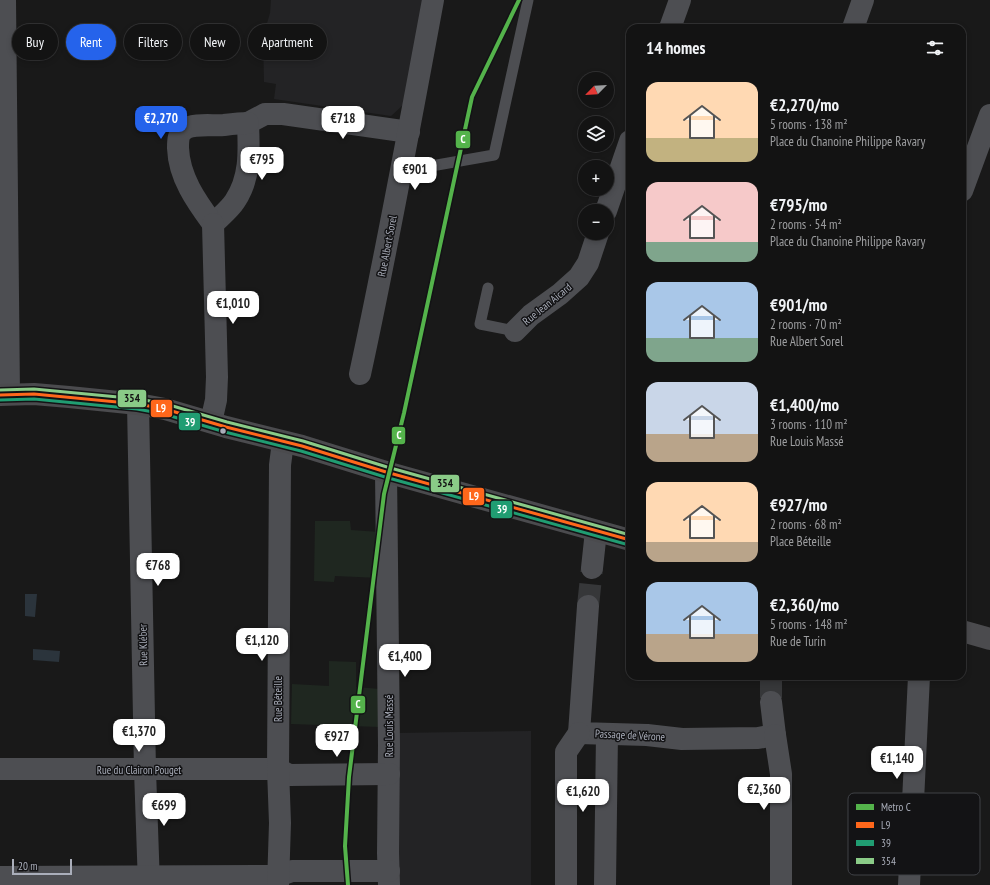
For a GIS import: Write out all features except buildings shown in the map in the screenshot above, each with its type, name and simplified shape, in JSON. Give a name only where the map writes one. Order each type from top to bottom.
[{"type":"main road","points":[[4,394],[69,397],[138,404],[165,409],[626,539]]},
{"type":"main road","points":[[966,632],[990,639]]},
{"type":"street","points":[[4,394],[5,0]]},
{"type":"street","name":"Rue Albert Sorel","points":[[360,374],[379,288],[433,0]]},
{"type":"street","points":[[671,24],[680,0]]},
{"type":"street","points":[[854,24],[863,0]]},
{"type":"street","points":[[211,422],[216,400],[217,377],[213,224],[189,188],[180,167],[178,141],[180,132],[186,128],[197,126],[248,123],[265,114],[283,114],[409,132]]},
{"type":"street","points":[[966,180],[990,115]]},
{"type":"street","points":[[213,224],[235,202],[245,182],[249,162],[248,123]]},
{"type":"street","points":[[608,204],[626,153]]},
{"type":"street","name":"Rue Jean Aicard","points":[[515,331],[531,314],[569,287],[579,277],[588,263],[596,240]]},
{"type":"street","name":"Rue Kléber","points":[[138,404],[145,770],[149,881]]},
{"type":"street","name":"Rue Béteille","points":[[278,881],[280,823],[278,769],[280,465],[283,442]]},
{"type":"street","name":"Rue Louis Massé","points":[[386,472],[389,878]]},
{"type":"street","points":[[592,568],[596,531]]},
{"type":"street","name":"Passage de Vérone","points":[[588,606],[579,733],[647,735],[682,739],[758,738],[775,735]]},
{"type":"street","points":[[913,793],[919,680]]},
{"type":"street","points":[[771,702],[781,774],[781,885]]},
{"type":"street","points":[[566,885],[566,752],[579,733]]},
{"type":"street","points":[[606,885],[607,734]]},
{"type":"street","name":"Rue du Clairon Pouget","points":[[0,769],[278,769],[289,775],[388,774]]},
{"type":"street","points":[[0,876],[149,881],[278,881],[292,872],[389,878]]},
{"type":"street","points":[[909,875],[909,885]]},
{"type":"lane","points":[[402,168],[437,165],[494,155],[528,0]]},
{"type":"lane","points":[[488,288],[480,324],[515,331]]},
{"type":"shaded area","points":[[271,0],[423,0],[403,105],[391,116],[274,99],[276,84],[264,82],[264,60],[327,60],[327,24],[267,24],[270,13]]},
{"type":"shaded area","points":[[315,521],[350,521],[351,530],[380,532],[380,578],[335,576],[334,582],[314,581]]},
{"type":"shaded area","points":[[25,594],[37,594],[35,617],[25,616]]},
{"type":"shaded area","points":[[33,649],[60,651],[59,662],[33,660]]},
{"type":"shaded area","points":[[329,661],[356,662],[356,687],[380,689],[380,727],[291,724],[292,684],[329,686]]},
{"type":"shaded area","points":[[531,731],[531,885],[397,885],[396,733]]},
{"type":"tunnel","points":[[588,606],[592,568]]},
{"type":"tunnel","points":[[771,680],[771,702]]},
{"type":"metro line","name":"C","points":[[348,885],[345,846],[349,777],[384,494],[404,413],[472,97],[519,0]]},
{"type":"transit line","name":"354","points":[[0,390],[34,389],[139,399],[166,404],[227,422],[303,441],[387,467],[626,534]]},
{"type":"transit line","name":"L9","points":[[0,395],[34,394],[138,404],[165,409],[226,427],[302,446],[386,472],[626,539]]},
{"type":"transit line","name":"39","points":[[0,400],[34,399],[137,409],[164,414],[225,432],[301,451],[385,477],[626,544]]}]
